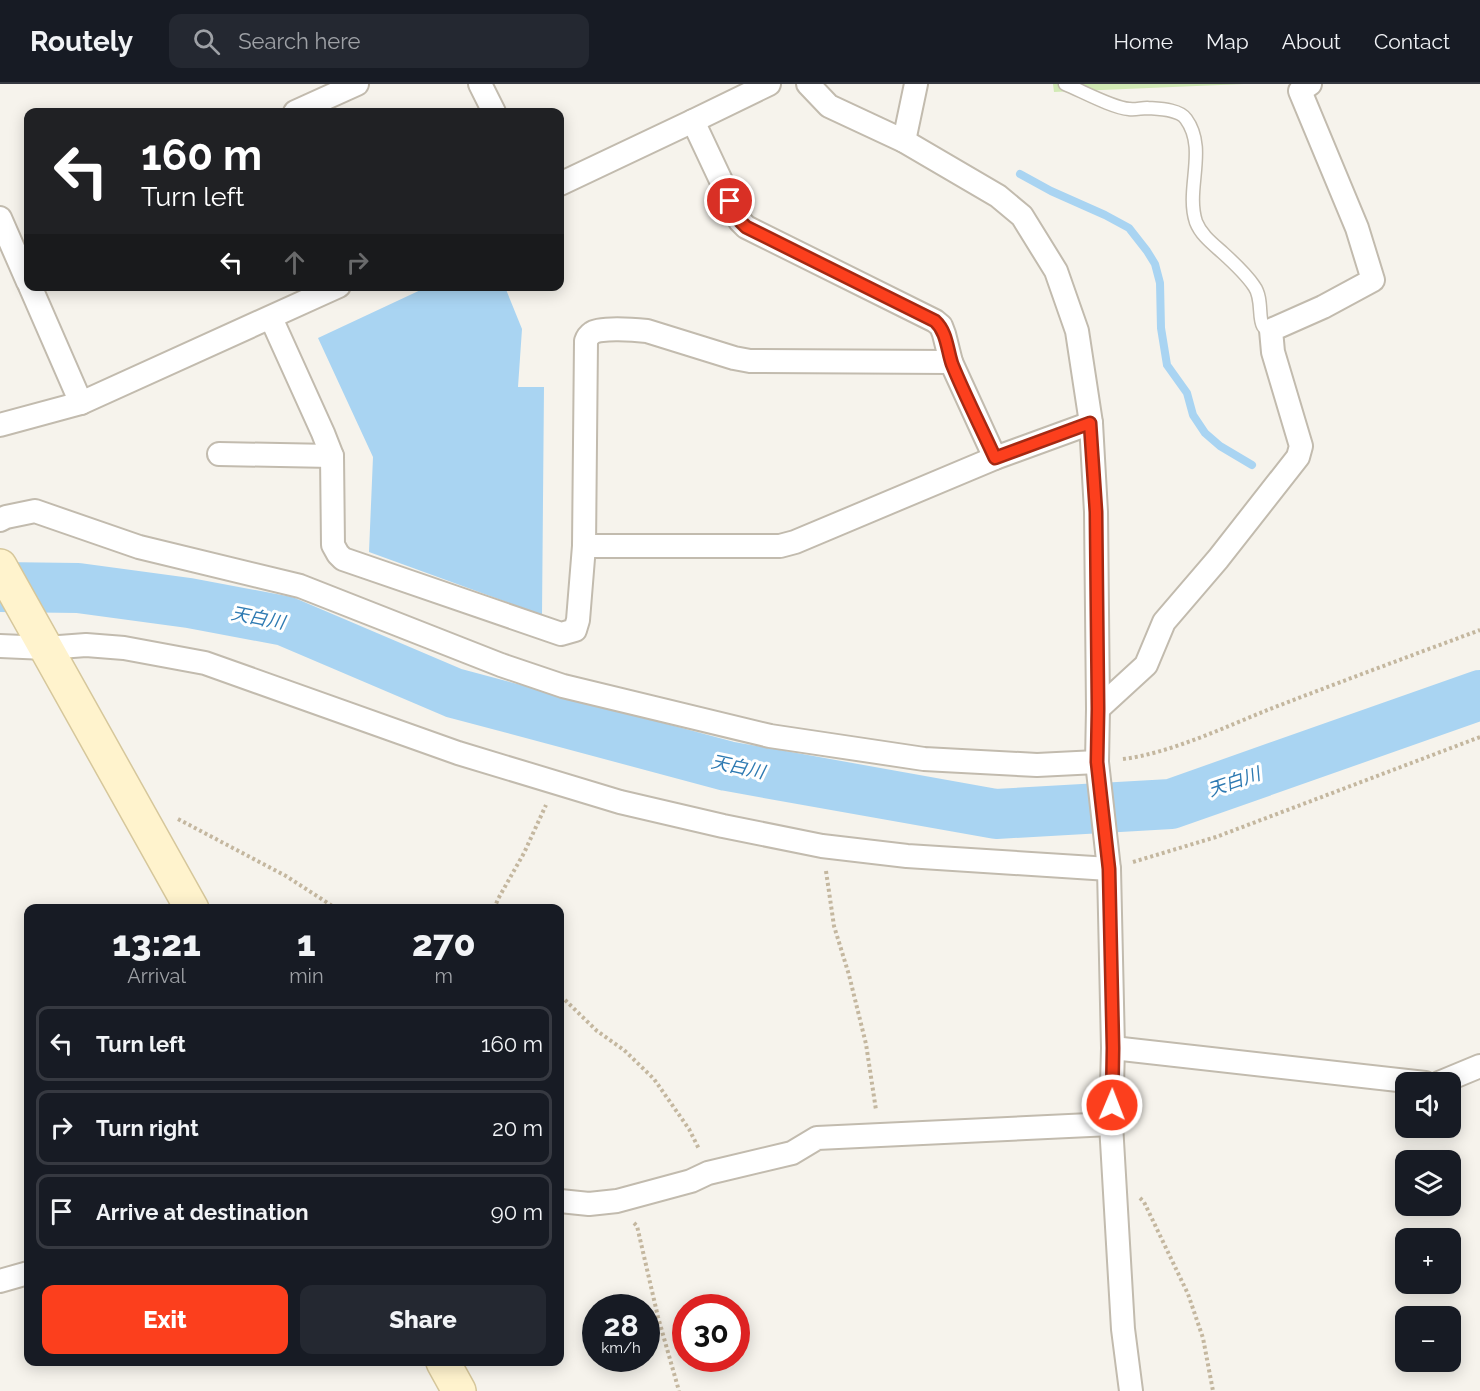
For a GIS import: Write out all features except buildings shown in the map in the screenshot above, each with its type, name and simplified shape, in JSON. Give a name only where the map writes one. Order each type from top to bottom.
[{"type":"street","points":[[304,108],[357,84]]},
{"type":"street","points":[[480,84],[492,108]]},
{"type":"street","points":[[564,182],[769,84]]},
{"type":"street","points":[[808,84],[829,106],[904,141],[998,196],[1022,216],[1056,271],[1077,331],[1090,423],[1096,512],[1097,762],[1109,869],[1114,1172],[1123,1329],[1131,1391]]},
{"type":"street","points":[[904,141],[916,84]]},
{"type":"street","points":[[1098,709],[1146,665],[1164,622],[1218,559],[1298,457],[1300,446],[1273,352],[1271,330],[1323,307],[1373,280],[1357,228],[1300,91],[1310,84]]},
{"type":"street","points":[[693,122],[740,221],[746,227],[935,321],[940,326],[951,362],[995,458]]},
{"type":"street","points":[[0,218],[20,238],[24,260]]},
{"type":"street","points":[[32,291],[81,403]]},
{"type":"street","points":[[0,425],[81,403],[328,291]]},
{"type":"street","points":[[271,318],[332,456],[333,545],[338,554],[343,559],[561,634],[575,630],[578,620],[584,546],[586,341],[590,333],[597,330],[647,331],[750,361],[951,362]]},
{"type":"street","points":[[584,546],[780,546],[795,542],[995,458],[1090,423]]},
{"type":"street","points":[[219,454],[332,456]]},
{"type":"street","points":[[0,520],[35,511],[139,547],[300,586],[501,665],[563,686],[770,736],[924,759],[1037,765],[1097,762]]},
{"type":"street","points":[[0,566],[189,904]]},
{"type":"street","points":[[0,646],[46,648],[86,645],[124,648],[205,663],[458,753],[620,802],[822,846],[959,860],[1109,869]]},
{"type":"street","points":[[1113,1048],[1395,1080]]},
{"type":"street","points":[[1461,1074],[1480,1066]]},
{"type":"street","points":[[564,1201],[589,1203],[617,1201],[691,1181],[708,1173],[792,1153],[817,1138],[1112,1124]]},
{"type":"street","points":[[0,1281],[24,1275]]},
{"type":"street","points":[[445,1366],[459,1391]]},
{"type":"lane","points":[[1065,84],[1118,107],[1179,112],[1186,118],[1192,130],[1196,148],[1192,186],[1196,222],[1202,234],[1236,264],[1256,288],[1261,305],[1262,325],[1271,330]]},
{"type":"path","points":[[1097,762],[1132,758],[1181,744],[1367,671],[1480,630]]},
{"type":"path","points":[[1109,869],[1216,837],[1480,737]]},
{"type":"path","points":[[496,904],[524,853],[556,783]]},
{"type":"path","points":[[141,816],[152,810],[170,815],[286,876],[329,904]]},
{"type":"path","points":[[822,846],[834,926],[866,1044],[880,1134]]},
{"type":"path","points":[[564,999],[597,1031],[624,1050],[654,1079],[689,1128],[708,1173]]},
{"type":"path","points":[[1114,1172],[1144,1202],[1188,1294],[1203,1338],[1214,1391]]},
{"type":"path","points":[[617,1201],[627,1210],[637,1226],[658,1317],[679,1391]]},
{"type":"green space","points":[[1053,84],[1244,84],[1054,92]]},
{"type":"water","points":[[418,291],[507,291],[522,329],[518,387],[544,387],[542,615],[369,552],[373,457],[318,338]]},
{"type":"waterway","points":[[1020,174],[1129,228],[1155,264],[1160,283],[1161,328],[1167,365],[1187,393],[1193,415],[1205,433],[1220,446],[1252,465]]},
{"type":"waterway","name":"天白川","points":[[0,587],[78,588],[189,603],[285,621],[454,693],[727,766],[996,814],[1171,804],[1480,695]]},
{"type":"route","points":[[730,201],[740,221],[746,227],[935,321],[944,334],[951,362],[995,458],[1090,423],[1096,512],[1097,762],[1109,869],[1112,1105]]}]
